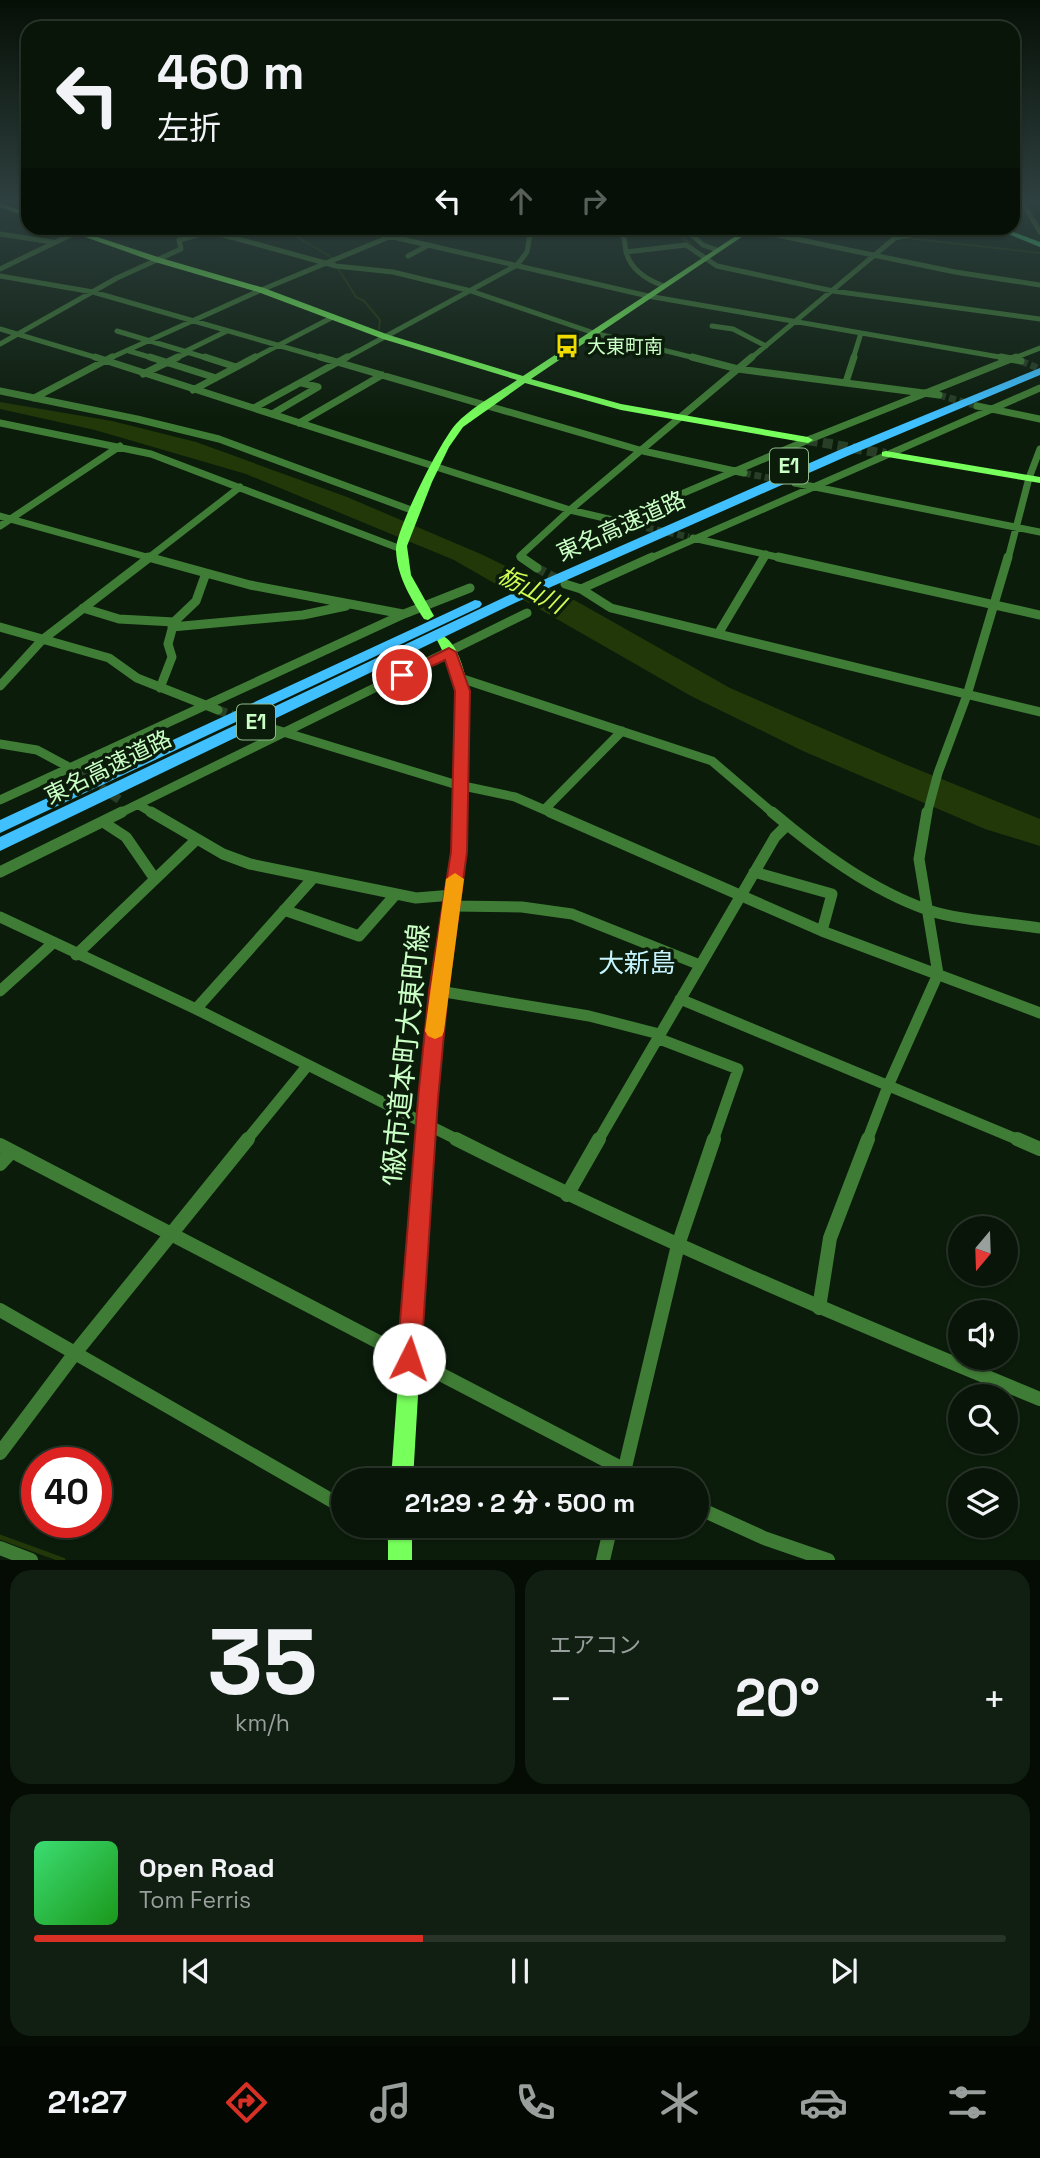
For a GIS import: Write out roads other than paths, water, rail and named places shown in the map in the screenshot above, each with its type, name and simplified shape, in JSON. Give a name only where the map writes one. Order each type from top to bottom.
[{"type":"highway","name":"東名高速道路","points":[[549,577],[828,449],[1040,363]]},
{"type":"highway","name":"東名高速道路","points":[[0,827],[505,596],[1040,371]]},
{"type":"highway","name":"東名高速道路","points":[[0,845],[505,596]]},
{"type":"street","points":[[0,276],[93,292],[643,451],[744,473]]},
{"type":"street","points":[[0,344],[126,276]]},
{"type":"street","points":[[212,276],[261,290],[386,337],[599,402],[808,440]]},
{"type":"street","points":[[34,398],[149,341],[292,276]]},
{"type":"street","points":[[409,276],[471,291],[593,333],[738,369],[927,391],[939,395]]},
{"type":"street","points":[[254,408],[498,276]]},
{"type":"street","points":[[563,276],[648,296],[1021,361]]},
{"type":"street","points":[[643,276],[663,286]]},
{"type":"street","points":[[426,611],[405,575],[401,548],[413,512],[453,433],[485,405],[678,276]]},
{"type":"street","points":[[762,276],[833,291],[1040,319]]},
{"type":"street","points":[[851,276],[570,510],[520,556],[549,577],[581,589],[611,608],[1040,712]]},
{"type":"street","points":[[987,276],[1040,285]]},
{"type":"street","points":[[193,390],[333,317]]},
{"type":"street","points":[[712,327],[733,329],[766,346]]},
{"type":"street","points":[[0,330],[19,333],[570,510],[622,522],[808,440],[1040,348]]},
{"type":"street","points":[[117,331],[236,368]]},
{"type":"street","points":[[143,374],[227,331]]},
{"type":"street","points":[[846,382],[860,333]]},
{"type":"street","points":[[129,351],[216,378]]},
{"type":"street","points":[[299,423],[382,376]]},
{"type":"street","points":[[272,414],[318,387],[302,383]]},
{"type":"street","points":[[581,589],[692,537],[1040,388]]},
{"type":"street","points":[[0,391],[131,417],[219,439],[322,474],[413,512]]},
{"type":"street","points":[[976,406],[1040,419]]},
{"type":"street","points":[[0,423],[151,454],[401,548]]},
{"type":"street","points":[[0,526],[120,446]]},
{"type":"street","points":[[819,1308],[830,1238],[888,1086],[938,974],[930,911],[919,859],[925,821],[1034,480],[1040,449]]},
{"type":"street","points":[[886,454],[1034,480]]},
{"type":"street","points":[[795,483],[1040,533]]},
{"type":"street","points":[[0,686],[42,639],[240,487]]},
{"type":"street","points":[[0,516],[250,585],[404,614]]},
{"type":"street","points":[[692,537],[1040,615]]},
{"type":"street","points":[[718,634],[766,554]]},
{"type":"street","points":[[160,688],[172,657],[168,644],[173,624],[196,601],[206,573]]},
{"type":"street","points":[[0,800],[73,769],[404,614],[426,611],[470,588]]},
{"type":"street","points":[[83,608],[120,619],[173,624],[303,615],[354,604]]},
{"type":"street","points":[[0,872],[284,733],[446,646],[527,613]]},
{"type":"street","points":[[0,627],[109,658],[137,678],[218,710]]},
{"type":"street","name":"1級市道本町大東町線","points":[[403,1468],[425,1126],[439,991],[459,852],[463,691],[446,646]]},
{"type":"street","points":[[460,678],[712,761],[787,825],[844,867],[902,899],[930,911],[1040,928]]},
{"type":"street","points":[[267,727],[361,758],[462,786],[515,797],[821,931],[1040,1013]]},
{"type":"street","points":[[545,809],[622,732]]},
{"type":"street","points":[[0,744],[37,750],[73,769]]},
{"type":"street","points":[[123,802],[137,806],[223,854],[250,864],[416,898],[535,908],[572,914],[700,965]]},
{"type":"street","points":[[103,822],[127,837],[155,879]]},
{"type":"street","points":[[567,1195],[754,872],[775,837],[787,825]]},
{"type":"street","points":[[76,955],[197,839]]},
{"type":"street","points":[[754,872],[832,894],[821,931]]},
{"type":"street","points":[[196,1009],[314,877]]},
{"type":"street","points":[[284,911],[359,936],[396,894]]},
{"type":"street","points":[[0,917],[76,955],[196,1009],[567,1195],[819,1308],[1040,1399]]},
{"type":"street","points":[[0,991],[53,943]]},
{"type":"street","points":[[439,991],[589,1016],[658,1036],[738,1069],[678,1245],[625,1468]]},
{"type":"street","points":[[680,999],[1040,1149]]},
{"type":"street","points":[[0,1453],[75,1353],[308,1065]]},
{"type":"street","points":[[0,1164],[6,1149],[409,1359],[610,1468]]},
{"type":"street","points":[[0,1310],[331,1500]]},
{"type":"street","points":[[709,1513],[764,1538],[828,1559]]},
{"type":"street","points":[[603,1559],[608,1538]]},
{"type":"street","points":[[0,1548],[31,1559]]},
{"type":"water","name":"栃山川","points":[[0,402],[112,421],[196,442],[347,497],[483,555],[576,601],[730,688],[902,763],[1040,819],[1040,846],[985,829],[803,751],[691,696],[454,560],[246,474],[95,430],[0,409]]},
{"type":"waterway","points":[[343,276],[356,297],[364,301],[380,320],[379,329]]},
{"type":"waterway","points":[[0,1537],[63,1560]]},
{"type":"tunnel","points":[[1021,361],[1040,369]]},
{"type":"tunnel","points":[[939,395],[977,406]]},
{"type":"tunnel","points":[[808,440],[886,454]]},
{"type":"tunnel","points":[[744,473],[784,481]]},
{"type":"tunnel","points":[[626,523],[689,537]]},
{"type":"tunnel","points":[[537,568],[561,581]]},
{"type":"tunnel","points":[[218,710],[257,724]]},
{"type":"tunnel","points":[[78,772],[123,802]]},
{"type":"place","name":"大東町南","points":[[567,346]]},
{"type":"district","name":"大新島","points":[[637,963]]}]
